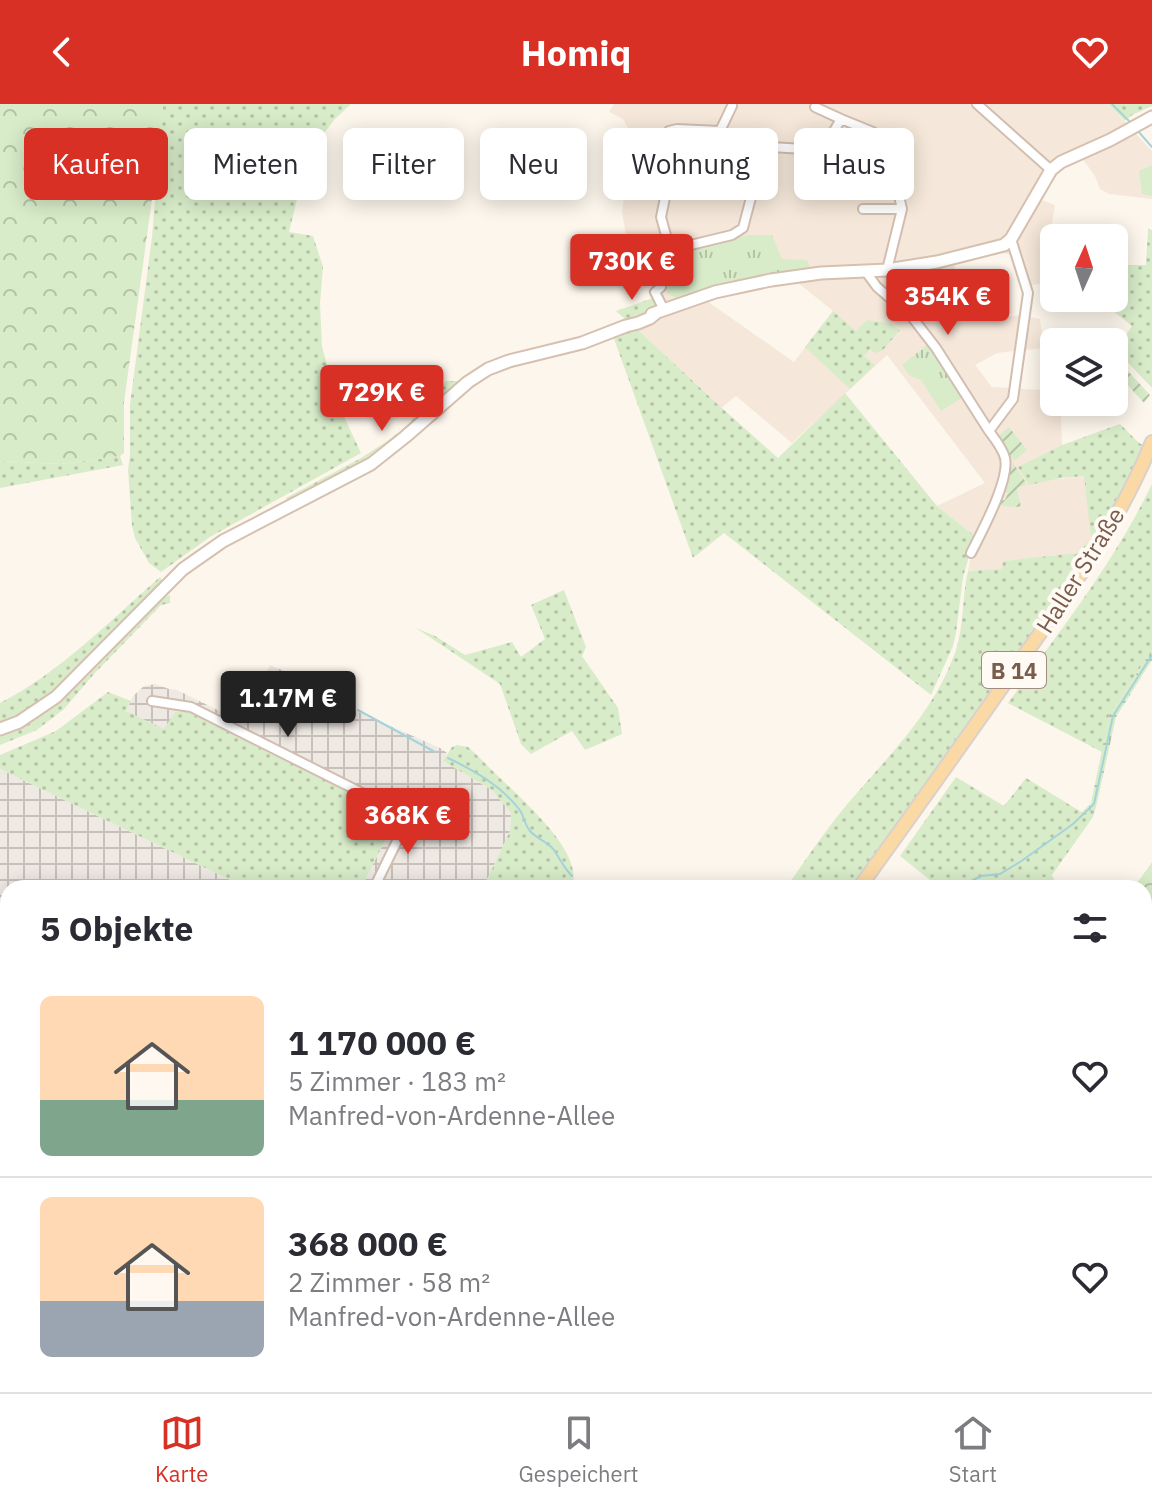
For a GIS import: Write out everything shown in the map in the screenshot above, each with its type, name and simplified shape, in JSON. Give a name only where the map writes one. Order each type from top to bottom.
[{"type":"main road","name":"Haller Straße","points":[[865,880],[1092,557],[1152,442]]},
{"type":"street","points":[[977,104],[1051,170]]},
{"type":"street","points":[[721,128],[732,106]]},
{"type":"street","points":[[815,107],[863,128]]},
{"type":"street","points":[[0,729],[19,722],[56,697],[183,569],[223,541],[371,464],[468,382],[488,369],[582,343],[636,319],[715,292],[821,273],[887,270],[998,248],[1011,239],[1051,170],[1061,162],[1152,117]]},
{"type":"street","points":[[778,147],[821,153],[841,119]]},
{"type":"street","points":[[660,311],[655,292],[661,287],[670,250],[661,217],[665,200]]},
{"type":"street","points":[[670,250],[732,235],[743,228],[750,200]]},
{"type":"street","points":[[887,270],[902,209],[900,200]]},
{"type":"street","points":[[863,209],[902,209]]},
{"type":"street","points":[[989,431],[1013,399],[1028,293],[1011,239]]},
{"type":"street","points":[[866,272],[877,287],[912,317],[936,348],[1005,455],[1005,470],[991,513],[971,553]]},
{"type":"street","points":[[152,701],[191,707],[392,808],[399,818],[401,833],[378,880]]},
{"type":"shaded area","points":[[614,104],[1108,104],[1152,151],[1152,199],[1109,194],[1100,189],[1082,158],[1058,172],[1041,200],[1055,205],[1052,224],[1040,224],[1040,284],[1020,286],[1012,255],[1003,253],[954,265],[961,288],[981,320],[1021,315],[1040,319],[1040,348],[997,353],[975,365],[992,387],[1040,390],[1040,416],[1061,416],[1062,445],[1019,467],[1059,479],[1085,476],[1091,539],[1078,553],[1004,561],[1003,569],[968,571],[975,536],[937,506],[985,483],[887,355],[792,443],[736,396],[721,408],[636,328],[662,315],[657,305],[660,290],[637,268],[628,247],[622,212],[624,200],[778,200],[778,128],[628,128],[623,119],[609,112]],"holes":[[[797,282],[833,311],[794,362],[707,301],[752,289]]]},
{"type":"shaded area","points":[[270,665],[300,678],[352,709],[440,748],[447,753],[443,761],[492,790],[511,813],[510,831],[487,880],[365,880],[393,825],[384,810],[188,712],[163,730],[126,711],[133,696],[144,686],[155,684],[177,690],[244,723]]},
{"type":"shaded area","points":[[0,769],[230,880],[0,880]]},
{"type":"green space","points":[[0,104],[163,104],[161,128],[24,128],[24,200],[152,200],[124,402],[124,453],[61,464],[0,461]]},
{"type":"green space","points":[[163,104],[351,104],[327,129],[184,128],[184,200],[297,200],[289,232],[313,236],[323,267],[320,303],[322,347],[339,406],[361,453],[210,537],[161,572],[149,563],[135,538],[128,470],[130,405],[155,200],[168,200],[168,128],[161,128]]},
{"type":"green space","points":[[1108,104],[1152,104],[1152,106],[1125,121]]},
{"type":"green space","points":[[1152,165],[1152,196],[1142,194],[1139,171]]},
{"type":"green space","points":[[1148,229],[1152,230],[1152,388],[1128,363],[1128,332],[1132,326],[1114,312],[1128,312],[1128,265],[1146,265]]},
{"type":"green space","points":[[748,235],[772,235],[782,259],[807,260],[810,267],[742,280],[676,298],[667,293],[675,252]]},
{"type":"green space","points":[[653,298],[657,302],[652,308],[626,320],[616,311]]},
{"type":"green space","points":[[833,311],[856,331],[867,320],[888,323],[900,330],[882,351],[875,353],[870,349],[864,356],[875,365],[850,389],[805,347]]},
{"type":"green space","points":[[636,328],[778,458],[845,393],[937,506],[975,536],[963,577],[953,646],[931,695],[724,533],[693,558],[613,336]]},
{"type":"green space","points":[[928,344],[965,396],[941,411],[921,380],[910,376],[902,365]]},
{"type":"green space","points":[[1128,371],[1150,395],[1144,403],[1128,385]]},
{"type":"green space","points":[[446,381],[462,381],[383,452],[289,504],[286,498],[361,458],[407,426]]},
{"type":"green space","points":[[1120,424],[1145,446],[1100,537],[858,880],[791,880],[836,818],[904,739],[933,698],[956,650],[968,571],[1002,569],[1003,561],[1077,553],[1091,539],[1084,476],[1029,485],[1018,467],[1062,445]]},
{"type":"green space","points":[[1009,427],[1027,450],[1014,461],[998,436]]},
{"type":"green space","points":[[120,456],[123,465],[0,488],[0,461],[61,464]]},
{"type":"green space","points":[[1013,463],[1027,484],[1017,488],[1021,507],[998,503],[1005,500],[1008,493],[1003,492]]},
{"type":"green space","points":[[1152,484],[1152,650],[1109,716],[1102,752],[1008,703],[1121,542]]},
{"type":"green space","points":[[160,577],[163,582],[47,699],[0,726],[0,703],[63,662]]},
{"type":"green space","points":[[564,590],[586,647],[582,656],[618,708],[622,734],[585,750],[572,731],[531,754],[521,744],[500,684],[416,628],[465,655],[512,642],[521,657],[545,639],[531,605]]},
{"type":"green space","points":[[170,595],[170,603],[161,605],[64,709],[37,730],[0,745],[0,733],[30,720],[161,596]]},
{"type":"green space","points":[[1152,650],[1152,660],[1116,717],[1097,803],[1083,817],[1079,815],[1091,803],[1109,716]]},
{"type":"green space","points":[[108,692],[131,701],[126,711],[164,729],[175,712],[188,712],[384,810],[393,825],[365,880],[230,880],[0,769],[0,755],[56,731]]},
{"type":"green space","points":[[452,747],[468,747],[531,808],[565,850],[574,880],[487,880],[510,831],[511,813],[492,790],[443,761]]},
{"type":"green space","points":[[956,777],[1004,806],[1026,778],[1083,813],[1083,817],[1097,803],[1093,817],[1052,875],[1038,879],[930,880],[900,856]]},
{"type":"green space","points":[[1152,862],[1152,880],[1139,880]]},
{"type":"green space","points":[[1052,875],[1054,880],[999,880],[1002,879],[1038,879]]},
{"type":"waterway","points":[[1112,104],[1131,123]]},
{"type":"waterway","points":[[1138,131],[1152,147]]},
{"type":"waterway","points":[[973,880],[1000,874],[1020,862],[1073,824],[1094,804],[1113,716],[1152,655]]},
{"type":"waterway","points":[[358,710],[435,752]]},
{"type":"waterway","points":[[448,758],[477,774],[512,800],[530,831],[552,847],[572,876]]}]
